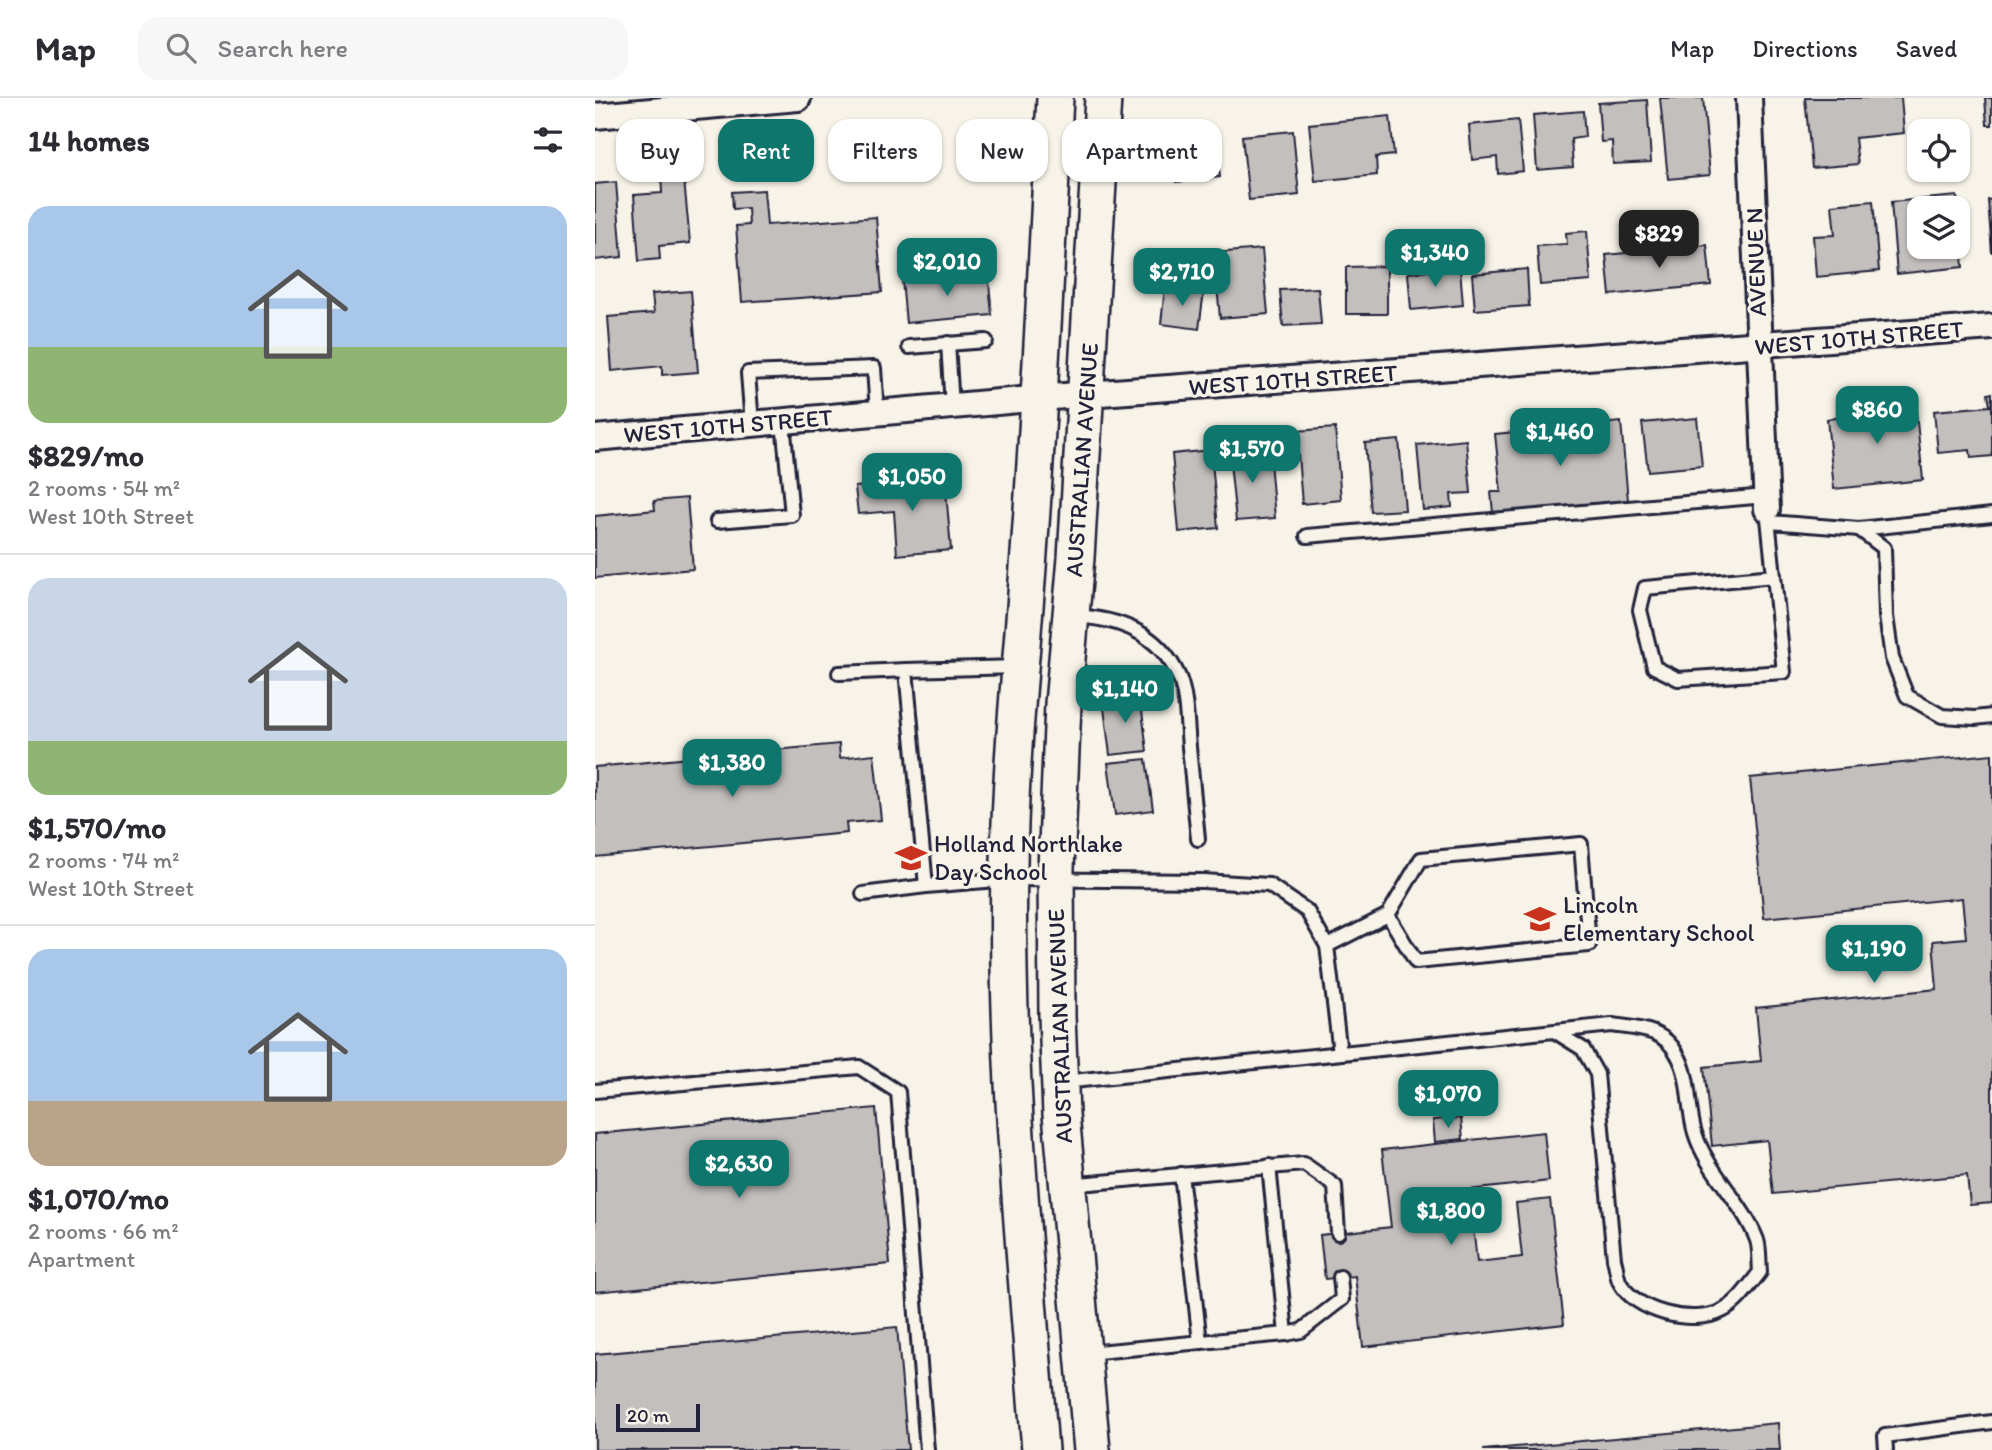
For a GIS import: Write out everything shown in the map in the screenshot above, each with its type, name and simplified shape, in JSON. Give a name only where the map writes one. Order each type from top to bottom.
[{"type":"main road","name":"AUSTRALIAN AVENUE","points":[[1040,1450],[1014,1111],[1009,879],[1019,667],[1039,399],[1055,98]]},
{"type":"main road","name":"AUSTRALIAN AVENUE","points":[[1092,1450],[1059,1082],[1056,879],[1063,704],[1072,616],[1087,394],[1103,98]]},
{"type":"street","points":[[595,116],[798,98]]},
{"type":"street","name":"AVENUE N","points":[[1749,98],[1767,509]]},
{"type":"street","name":"WEST 10TH STREET","points":[[595,438],[1087,394],[1992,327]]},
{"type":"lane","points":[[909,347],[986,341]]},
{"type":"lane","points":[[949,344],[952,407]]},
{"type":"lane","points":[[752,424],[748,373],[874,368],[877,413]]},
{"type":"lane","points":[[717,521],[792,514],[783,422]]},
{"type":"lane","points":[[1767,509],[1774,576],[1784,672],[1678,679],[1654,667],[1640,610],[1644,588],[1774,576]]},
{"type":"lane","points":[[1307,536],[1767,509],[1859,529],[1992,514]]},
{"type":"lane","points":[[1859,529],[1884,548],[1886,616],[1892,658],[1907,696],[1942,716],[1992,716]]},
{"type":"lane","points":[[1072,616],[1104,619],[1132,627],[1167,656],[1180,679],[1198,839]]},
{"type":"lane","points":[[839,673],[1019,667]]},
{"type":"lane","points":[[906,670],[926,886]]},
{"type":"lane","points":[[1327,946],[1388,915],[1421,859],[1581,844],[1589,944],[1416,962],[1388,915]]},
{"type":"lane","points":[[863,894],[1009,879],[1203,881],[1269,885],[1307,911],[1327,946],[1341,1053]]},
{"type":"lane","points":[[1059,1082],[1612,1025],[1656,1032],[1677,1053],[1685,1073],[1694,1132],[1708,1163],[1737,1202],[1758,1242],[1760,1272],[1742,1296],[1721,1312],[1696,1317],[1661,1314],[1638,1300],[1620,1282],[1614,1259],[1597,1074],[1583,1049],[1554,1031]]},
{"type":"lane","points":[[595,1091],[859,1067],[898,1092],[927,1450]]},
{"type":"lane","points":[[1067,1185],[1304,1164],[1335,1186],[1338,1233]]},
{"type":"lane","points":[[1269,1166],[1286,1334]]},
{"type":"lane","points":[[1181,1174],[1200,1342]]},
{"type":"lane","points":[[1083,1353],[1301,1331],[1342,1299],[1341,1277]]},
{"type":"lane","points":[[1886,1450],[1885,1436],[1992,1422]]},
{"type":"building","points":[[1660,98],[1703,98],[1710,175],[1668,179]]},
{"type":"building","points":[[1805,98],[1901,98],[1904,133],[1855,138],[1858,164],[1812,168]]},
{"type":"building","points":[[1985,98],[1992,98],[1992,125],[1987,125]]},
{"type":"building","points":[[1647,100],[1651,162],[1613,164],[1612,141],[1601,142],[1598,103]]},
{"type":"building","points":[[1583,111],[1585,137],[1571,139],[1573,167],[1537,170],[1533,115]]},
{"type":"building","points":[[1390,116],[1394,155],[1376,157],[1377,175],[1315,181],[1309,124]]},
{"type":"building","points":[[1518,120],[1523,171],[1498,174],[1497,157],[1472,160],[1469,125]]},
{"type":"building","points":[[1293,131],[1299,195],[1249,200],[1242,136]]},
{"type":"building","points":[[616,182],[622,257],[595,260],[595,184]]},
{"type":"building","points":[[662,182],[684,182],[690,243],[659,246],[660,259],[639,261],[634,195],[662,193]]},
{"type":"building","points":[[764,190],[767,225],[876,217],[882,292],[742,302],[736,226],[749,225],[748,208],[733,209],[732,192]]},
{"type":"building","points":[[1992,199],[1992,253],[1988,200]]},
{"type":"building","points":[[1873,201],[1879,271],[1816,277],[1813,236],[1835,235],[1832,205]]},
{"type":"building","points":[[1907,201],[1907,259],[1962,259],[1963,267],[1897,274],[1891,202]]},
{"type":"building","points":[[1587,231],[1591,281],[1540,285],[1537,246],[1567,244],[1566,233]]},
{"type":"building","points":[[1707,245],[1711,285],[1610,295],[1606,255]]},
{"type":"building","points":[[1262,249],[1268,314],[1220,318],[1214,253]]},
{"type":"building","points":[[1387,266],[1387,314],[1346,314],[1346,267]]},
{"type":"building","points":[[1460,268],[1463,305],[1411,310],[1408,273]]},
{"type":"building","points":[[1527,269],[1529,306],[1475,310],[1472,274]]},
{"type":"building","points":[[988,272],[992,315],[906,323],[902,280]]},
{"type":"building","points":[[1165,287],[1204,291],[1199,329],[1161,324]]},
{"type":"building","points":[[1318,288],[1321,324],[1283,326],[1280,290]]},
{"type":"building","points":[[691,291],[698,372],[662,375],[662,366],[612,371],[608,317],[654,313],[652,294]]},
{"type":"building","points":[[1914,393],[1923,480],[1834,489],[1827,419],[1883,413],[1882,396]]},
{"type":"building","points":[[1992,393],[1992,456],[1971,458],[1970,450],[1938,453],[1934,411],[1990,406],[1988,394]]},
{"type":"building","points":[[1697,418],[1702,466],[1648,471],[1642,423]]},
{"type":"building","points":[[1621,422],[1628,500],[1493,513],[1491,492],[1501,492],[1495,434]]},
{"type":"building","points":[[1335,428],[1341,500],[1302,504],[1296,431]]},
{"type":"building","points":[[1399,440],[1405,510],[1371,512],[1365,443]]},
{"type":"building","points":[[1466,440],[1471,493],[1451,494],[1452,507],[1423,510],[1417,445]]},
{"type":"building","points":[[1211,450],[1218,528],[1179,532],[1172,454]]},
{"type":"building","points":[[1269,450],[1275,518],[1236,521],[1229,453]]},
{"type":"building","points":[[945,479],[951,550],[897,555],[894,511],[858,514],[855,487]]},
{"type":"building","points":[[687,498],[693,569],[595,578],[595,516],[655,510],[654,501]]},
{"type":"building","points":[[1140,695],[1147,751],[1110,755],[1103,700]]},
{"type":"building","points":[[839,744],[840,758],[874,754],[881,820],[846,823],[847,833],[595,857],[595,767]]},
{"type":"building","points":[[1992,754],[1992,1203],[1970,1205],[1967,1175],[1773,1194],[1767,1140],[1712,1146],[1704,1067],[1761,1061],[1756,1008],[1937,989],[1933,941],[1966,938],[1962,898],[1764,918],[1750,778]]},
{"type":"building","points":[[1146,759],[1153,810],[1115,815],[1108,763]]},
{"type":"building","points":[[876,1108],[890,1264],[595,1292],[595,1134]]},
{"type":"building","points":[[1461,1118],[1463,1139],[1435,1142],[1433,1120]]},
{"type":"building","points":[[1544,1132],[1549,1181],[1469,1190],[1477,1262],[1522,1257],[1516,1203],[1550,1199],[1564,1324],[1363,1347],[1355,1276],[1325,1279],[1320,1235],[1391,1227],[1382,1150]]},
{"type":"building","points":[[897,1327],[908,1450],[595,1450],[595,1354]]},
{"type":"building","points":[[1778,1423],[1780,1450],[1483,1450]]},
{"type":"place","name":"Holland Northlake Day School","points":[[911,858]]},
{"type":"place","name":"Lincoln Elementary School","points":[[1540,919]]}]
